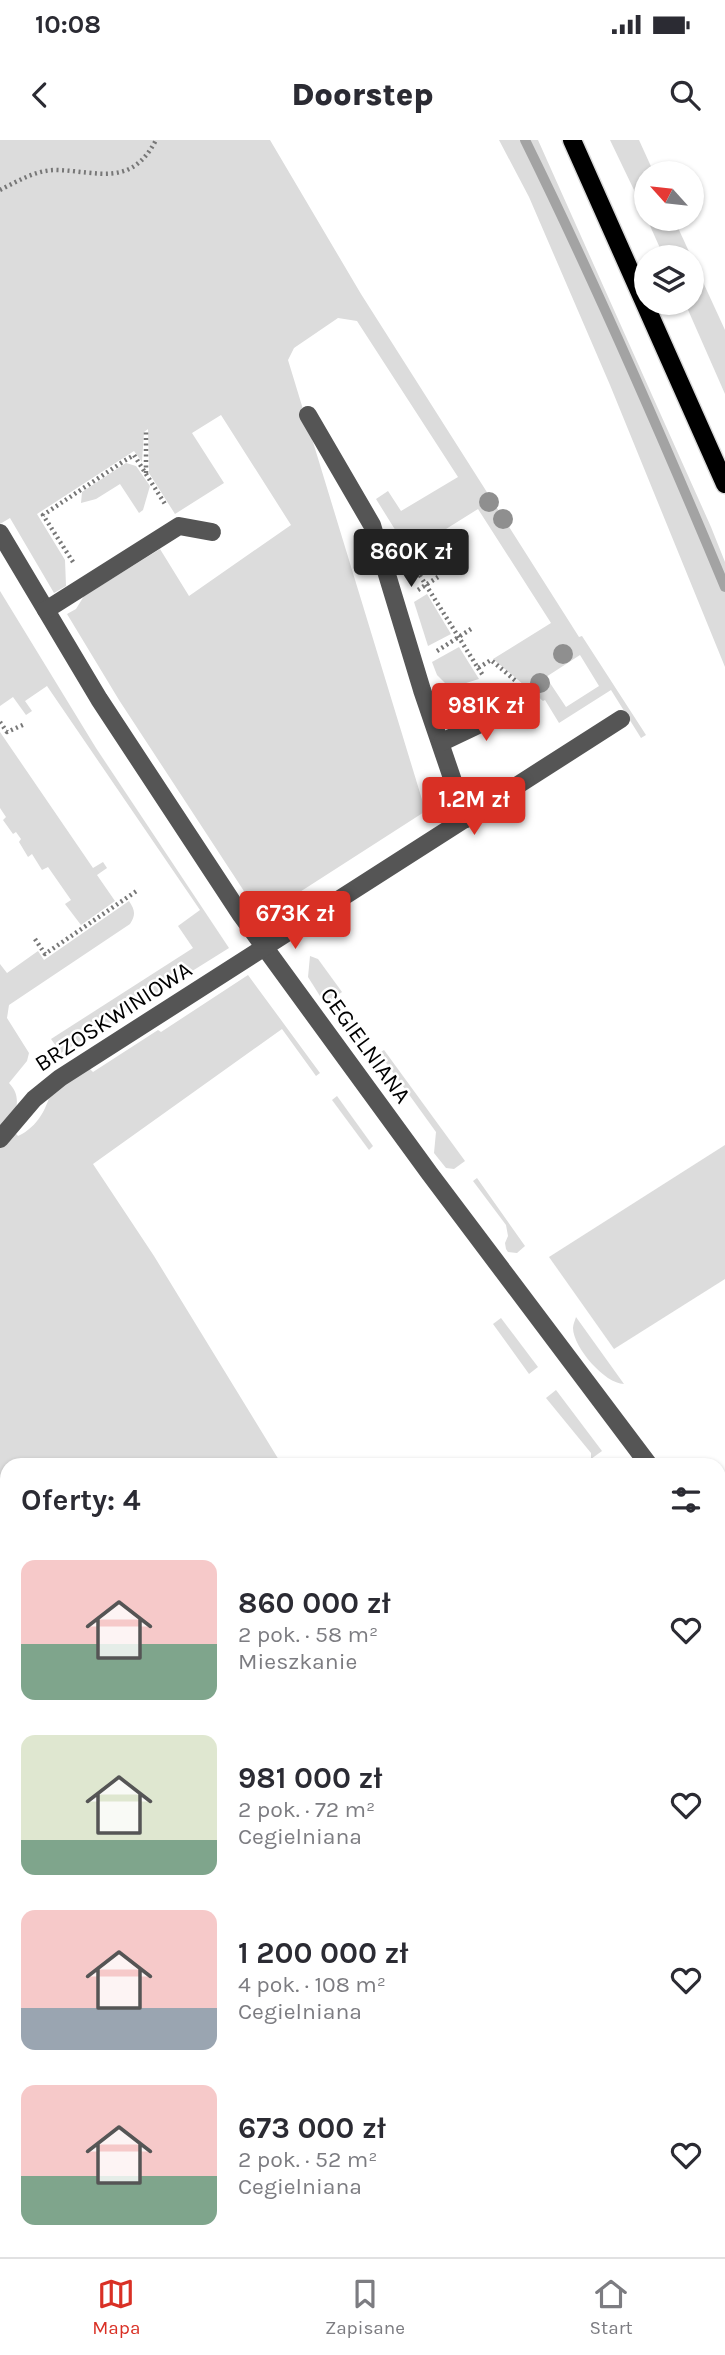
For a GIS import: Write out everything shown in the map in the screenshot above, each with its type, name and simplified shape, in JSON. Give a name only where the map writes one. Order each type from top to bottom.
[{"type":"main road","points":[[572,140],[725,484]]},
{"type":"street","points":[[308,415],[372,525],[422,690],[442,742],[466,819]]},
{"type":"street","points":[[46,610],[178,526],[212,532]]},
{"type":"street","name":"CEGIELNIANA","points":[[0,533],[99,699],[265,947],[430,1174],[644,1458]]},
{"type":"street","points":[[442,742],[514,708]]},
{"type":"street","name":"BRZOSKWINIOWA","points":[[0,1139],[34,1099],[60,1078],[621,719]]},
{"type":"path","points":[[0,190],[30,175],[54,170],[102,176],[120,174],[137,164],[151,150],[156,140]]},
{"type":"path","points":[[146,430],[146,474]]},
{"type":"path","points":[[88,584],[43,515],[134,455],[178,526]]},
{"type":"path","points":[[412,563],[484,677]]},
{"type":"path","points":[[408,596],[438,577]]},
{"type":"path","points":[[427,656],[471,629]]},
{"type":"path","points":[[478,668],[491,660],[520,684]]},
{"type":"path","points":[[0,722],[7,732],[25,724]]},
{"type":"path","points":[[34,939],[45,954],[138,890]]},
{"type":"shaded area","points":[[0,140],[270,140],[361,294],[579,637],[582,636],[646,735],[641,738],[611,690],[559,723],[545,700],[493,659],[551,623],[478,509],[422,544],[435,565],[422,573],[376,499],[388,491],[401,511],[458,477],[357,321],[338,318],[294,348],[288,360],[424,806],[426,808],[445,796],[446,798],[264,915],[259,914],[119,700],[67,614],[76,609],[84,596],[160,549],[189,596],[291,525],[221,415],[192,433],[224,483],[175,514],[149,473],[148,429],[144,432],[142,462],[134,451],[37,514],[65,560],[66,586],[54,593],[10,518],[0,524]],"holes":[[[580,655],[599,686],[566,707],[546,677]]]},
{"type":"shaded area","points":[[499,140],[538,140],[711,527],[725,562],[725,667],[610,385],[529,197]]},
{"type":"shaded area","points":[[610,140],[639,140],[649,161],[634,161],[634,190]]},
{"type":"shaded area","points":[[652,231],[680,231],[686,245],[659,245]]},
{"type":"shaded area","points":[[704,284],[725,330],[725,394],[690,315],[704,315]]},
{"type":"shaded area","points":[[126,463],[136,466],[150,486],[143,510],[139,513],[120,484],[96,499],[81,503],[82,492]]},
{"type":"shaded area","points":[[0,591],[96,748],[229,948],[61,1053],[51,1039],[193,948],[178,926],[200,910],[47,686],[25,701],[32,711],[26,715],[13,697],[0,706]]},
{"type":"shaded area","points":[[427,594],[451,634],[428,646],[414,602]]},
{"type":"shaded area","points":[[459,647],[479,679],[450,688],[437,675],[432,662]]},
{"type":"shaded area","points":[[0,732],[93,868],[103,862],[107,868],[97,875],[115,901],[81,925],[65,904],[71,900],[48,867],[42,870],[32,854],[28,857],[19,842],[21,839],[16,832],[13,834],[3,820],[6,817],[0,808]]},
{"type":"shaded area","points":[[129,901],[133,907],[130,924],[9,1005],[7,1018],[29,1053],[27,1061],[9,1083],[16,1094],[13,1130],[18,1136],[36,1122],[45,1109],[52,1086],[88,1067],[93,1072],[158,1030],[161,1032],[248,975],[320,1073],[316,1076],[282,1029],[93,1164],[154,1256],[278,1458],[0,1458],[0,964],[7,973],[38,951],[44,960]]},
{"type":"shaded area","points":[[310,956],[318,959],[342,992],[325,1004],[308,977]]},
{"type":"shaded area","points":[[384,1050],[465,1161],[454,1169],[446,1168],[434,1153],[436,1132],[379,1053]]},
{"type":"shaded area","points":[[337,1096],[373,1146],[369,1150],[332,1100]]},
{"type":"shaded area","points":[[725,1145],[725,1279],[614,1349],[549,1257]]},
{"type":"shaded area","points":[[477,1178],[525,1246],[517,1253],[508,1252],[506,1249],[506,1225],[473,1181]]},
{"type":"shaded area","points":[[576,1317],[624,1384],[608,1378],[584,1354],[574,1336]]},
{"type":"shaded area","points":[[501,1318],[538,1367],[529,1374],[493,1324]]},
{"type":"shaded area","points":[[556,1390],[602,1451],[591,1458],[591,1453],[546,1398]]},
{"type":"waterway","points":[[525,140],[578,250],[725,587]]}]
